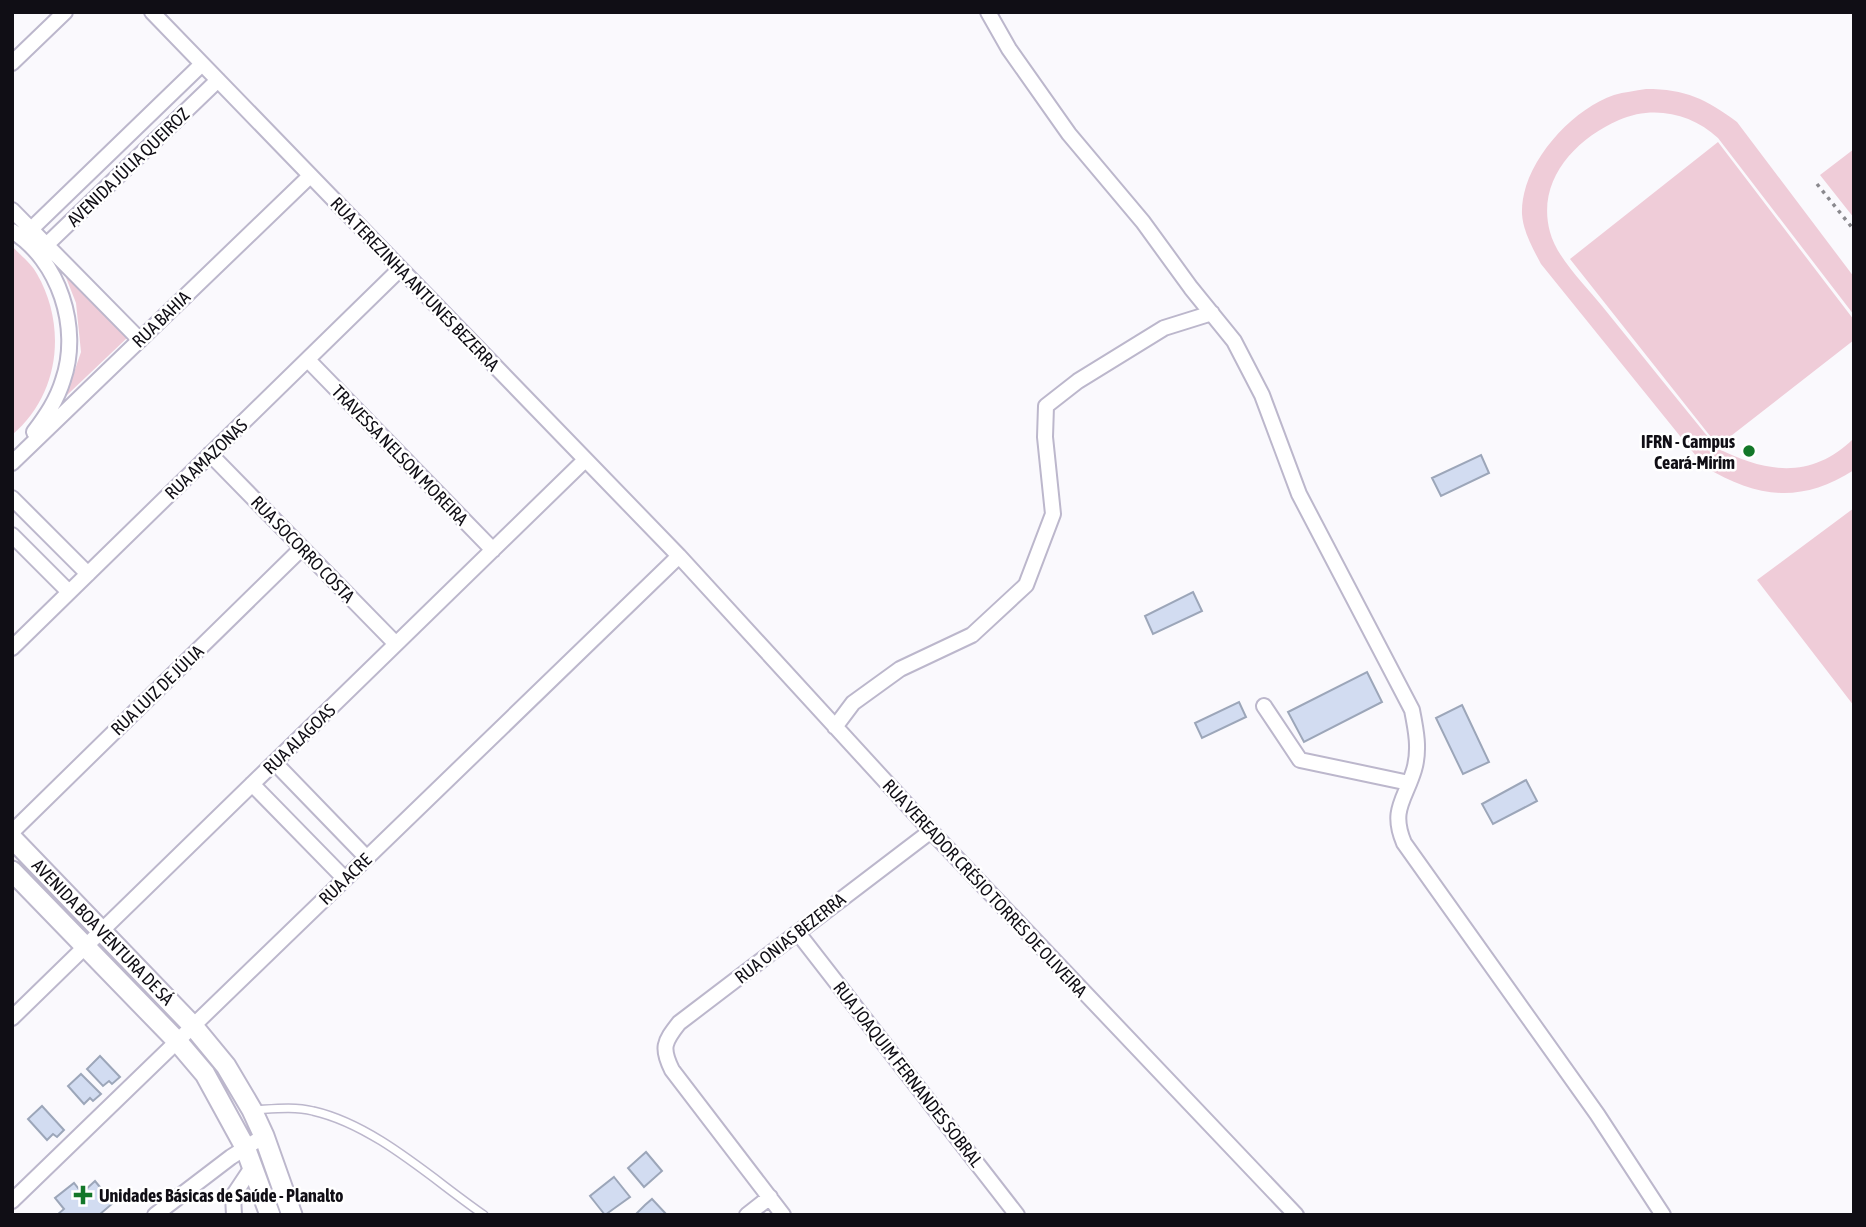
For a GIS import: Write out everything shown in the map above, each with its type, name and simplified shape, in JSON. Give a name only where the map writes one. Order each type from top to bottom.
[{"type":"street","points":[[12,62],[65,12]]},
{"type":"street","name":"RUA TEREZINHA ANTUNES BEZERRA","points":[[152,12],[679,556]]},
{"type":"street","points":[[988,12],[1009,49],[1069,134],[1143,222],[1234,341],[1262,395],[1298,494],[1412,710],[1418,742],[1414,768],[1397,817],[1397,828],[1404,843],[1597,1114],[1663,1215]]},
{"type":"street","name":"AVENIDA JÚLIA QUEIROZ","points":[[22,232],[202,64]]},
{"type":"street","name":"AVENIDA JÚLIA QUEIROZ","points":[[42,249],[218,80]]},
{"type":"street","name":"RUA BAHIA","points":[[12,463],[34,438],[310,176]]},
{"type":"street","points":[[12,210],[22,232],[140,340]]},
{"type":"street","points":[[12,452],[34,438],[51,409],[64,378],[69,345],[66,312],[42,249]]},
{"type":"street","name":"RUA AMAZONAS","points":[[12,648],[400,269]]},
{"type":"street","points":[[835,727],[853,703],[900,669],[972,635],[1026,585],[1053,514],[1045,437],[1046,406],[1078,381],[1164,328],[1212,313]]},
{"type":"street","name":"TRAVESSA NELSON MOREIRA","points":[[307,360],[493,550]]},
{"type":"street","name":"RUA SOCORRO COSTA","points":[[211,454],[396,645]]},
{"type":"street","name":"RUA ALAGOAS","points":[[12,1018],[585,460]]},
{"type":"street","points":[[12,498],[88,574]]},
{"type":"street","points":[[12,536],[69,592]]},
{"type":"street","name":"RUA LUIZ DE JÚLIA","points":[[12,832],[302,548]]},
{"type":"street","name":"RUA VEREADOR CRÉSIO TORRES DE OLIVEIRA","points":[[679,556],[931,831],[1296,1215]]},
{"type":"street","name":"RUA ACRE","points":[[12,1201],[679,556]]},
{"type":"street","points":[[1264,706],[1300,760],[1409,783]]},
{"type":"street","points":[[275,763],[367,858]]},
{"type":"street","points":[[252,784],[345,879]]},
{"type":"street","name":"RUA ONIAS BEZERRA","points":[[770,1197],[672,1070],[664,1047],[669,1035],[679,1023],[931,831]]},
{"type":"street","name":"AVENIDA BOA VENTURA DE SÁ","points":[[12,838],[193,1026],[226,1066],[253,1110],[292,1215]]},
{"type":"street","name":"AVENIDA BOA VENTURA DE SÁ","points":[[12,871],[177,1041],[205,1074],[245,1147],[270,1215]]},
{"type":"street","name":"RUA JOAQUIM FERNANDES SOBRAL","points":[[798,933],[1017,1215]]},
{"type":"street","points":[[155,1215],[245,1147],[264,1136]]},
{"type":"street","points":[[233,1215],[233,1196],[253,1166]]},
{"type":"street","points":[[747,1215],[770,1197],[783,1215]]},
{"type":"lane","points":[[253,1110],[312,1110],[348,1122],[390,1147],[484,1215]]},
{"type":"path","points":[[1817,184],[1854,230]]},
{"type":"shaded area","points":[[1646,89],[1684,93],[1715,107],[1737,122],[1854,277],[1854,315],[1718,138],[1684,117],[1658,113],[1632,115],[1603,128],[1574,150],[1554,179],[1549,196],[1547,213],[1553,242],[1572,271],[1717,448],[1753,463],[1788,468],[1822,461],[1854,438],[1854,470],[1835,481],[1816,488],[1779,493],[1743,485],[1705,467],[1541,264],[1532,246],[1522,214],[1524,196],[1529,177],[1551,142],[1581,113],[1597,102],[1614,95]]},
{"type":"shaded area","points":[[1718,142],[1854,320],[1854,340],[1718,446],[1570,259]]},
{"type":"shaded area","points":[[1854,149],[1854,218],[1820,175]]},
{"type":"shaded area","points":[[12,246],[35,270],[47,294],[55,337],[49,380],[28,419],[12,435]]},
{"type":"shaded area","points":[[65,275],[127,338],[66,396],[81,352],[76,303]]},
{"type":"shaded area","points":[[1854,508],[1854,706],[1757,580]]},
{"type":"building","points":[[1481,455],[1489,473],[1441,496],[1432,478]]},
{"type":"building","points":[[1193,592],[1202,611],[1153,634],[1145,616]]},
{"type":"building","points":[[1367,672],[1382,702],[1304,742],[1288,712]]},
{"type":"building","points":[[1239,702],[1246,717],[1202,738],[1195,723]]},
{"type":"building","points":[[1462,705],[1489,762],[1463,774],[1436,718]]},
{"type":"building","points":[[1526,780],[1537,801],[1493,824],[1482,804]]},
{"type":"building","points":[[100,1056],[120,1077],[112,1084],[109,1081],[103,1086],[87,1069]]},
{"type":"building","points":[[81,1074],[101,1094],[93,1101],[90,1098],[84,1104],[68,1086]]},
{"type":"building","points":[[42,1106],[64,1130],[57,1137],[53,1134],[47,1140],[28,1119]]},
{"type":"building","points":[[646,1152],[662,1171],[644,1187],[628,1168]]},
{"type":"building","points":[[614,1177],[630,1197],[605,1215],[590,1196]]},
{"type":"building","name":"Unidades Básicas de Saúde - Planalto","points":[[95,1181],[113,1203],[99,1215],[57,1215],[64,1209],[55,1198],[74,1183],[82,1193]]},
{"type":"building","points":[[652,1199],[667,1215],[635,1215],[645,1205]]},
{"type":"place","name":"IFRN - Campus Ceará-Mirim","points":[[1749,451]]},
{"type":"place","name":"Unidades Básicas de Saúde - Planalto","points":[[83,1195]]}]
